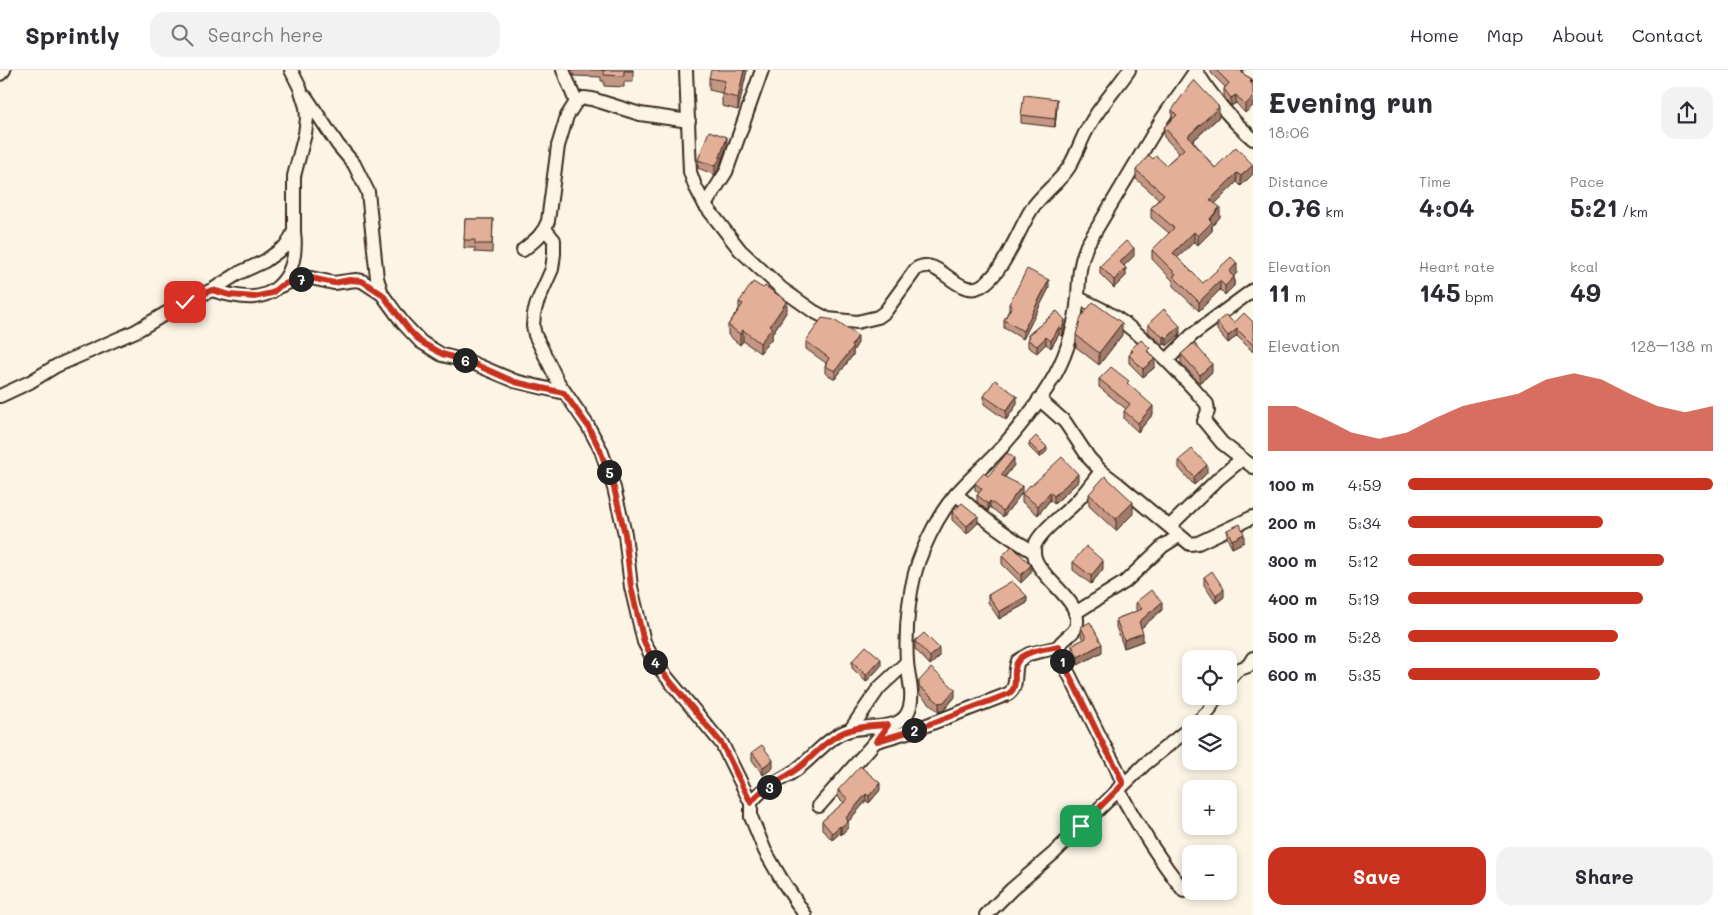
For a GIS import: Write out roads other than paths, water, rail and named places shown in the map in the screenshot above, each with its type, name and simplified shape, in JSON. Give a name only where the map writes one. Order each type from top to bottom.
[{"type":"street","points":[[0,74],[4,70]]},
{"type":"street","points":[[291,70],[300,88],[338,145],[354,164],[368,192],[377,278],[382,294],[410,331],[421,342],[442,354],[470,362],[515,382],[564,393]]},
{"type":"street","points":[[563,70],[576,102]]},
{"type":"street","points":[[686,70],[690,172],[705,204],[740,250],[760,270],[805,306],[828,319],[857,322],[878,317],[885,312],[916,269],[923,266],[933,267],[959,285],[967,288],[976,288],[983,285],[997,270],[1006,256],[1031,210],[1068,168],[1088,127],[1104,102],[1129,70]]},
{"type":"street","points":[[705,204],[726,172],[762,70]]},
{"type":"street","points":[[751,803],[758,795],[796,770],[820,747],[851,729],[888,725],[903,719],[910,706],[910,679],[907,662],[910,599],[914,574],[922,550],[936,524],[956,494],[1002,447],[1039,399],[1056,372],[1072,329],[1078,298],[1079,269],[1087,245],[1162,119],[1196,70],[1215,100],[1237,125],[1253,139]]},
{"type":"street","points":[[212,290],[230,295],[254,297],[272,293],[280,286],[294,262],[296,250],[294,176],[305,134],[307,118],[306,107],[300,88]]},
{"type":"street","points":[[523,250],[540,236],[545,229],[550,212],[552,182],[558,146],[567,116],[576,102],[584,98],[592,99],[640,114],[689,122]]},
{"type":"street","points":[[545,229],[554,240],[554,254],[552,269],[536,303],[533,326],[539,346],[564,393],[588,426],[600,450],[614,488],[625,534],[633,597],[644,642],[655,663],[722,744],[751,803],[752,817],[765,851],[780,878],[805,915]]},
{"type":"street","points":[[0,396],[30,382],[56,366],[136,331],[185,302],[212,290],[239,272],[278,253],[287,245],[294,231]]},
{"type":"street","points":[[280,286],[292,281],[311,278],[334,283],[356,280],[362,281],[382,294]]},
{"type":"street","points":[[1167,360],[1192,335],[1253,290]]},
{"type":"street","points":[[1078,298],[1106,311],[1125,324],[1167,360],[1207,404],[1208,412],[1204,421],[1213,434],[1253,467]]},
{"type":"street","points":[[1039,399],[1065,422],[1100,471],[1190,544],[1195,544],[1253,517]]},
{"type":"street","points":[[1170,526],[1219,478],[1242,459]]},
{"type":"street","points":[[1100,471],[1081,497],[1038,540],[1034,552],[1039,566],[1063,594],[1075,613],[1075,629],[1059,646],[1061,658],[1116,767],[1121,786],[1144,836],[1182,888]]},
{"type":"street","points":[[956,494],[1015,542],[1034,552]]},
{"type":"street","points":[[1075,613],[1126,582],[1163,546],[1180,536]]},
{"type":"street","points":[[877,741],[914,730],[1008,694],[1013,691],[1018,661],[1029,654],[1059,646]]},
{"type":"street","points":[[1237,670],[1248,666],[1253,658]]},
{"type":"street","points":[[851,729],[879,688],[907,662]]},
{"type":"street","points":[[1204,715],[1212,705]]},
{"type":"street","points":[[819,806],[877,741],[888,725]]},
{"type":"street","points":[[986,915],[1012,889],[1054,853],[1121,786],[1182,734]]}]
